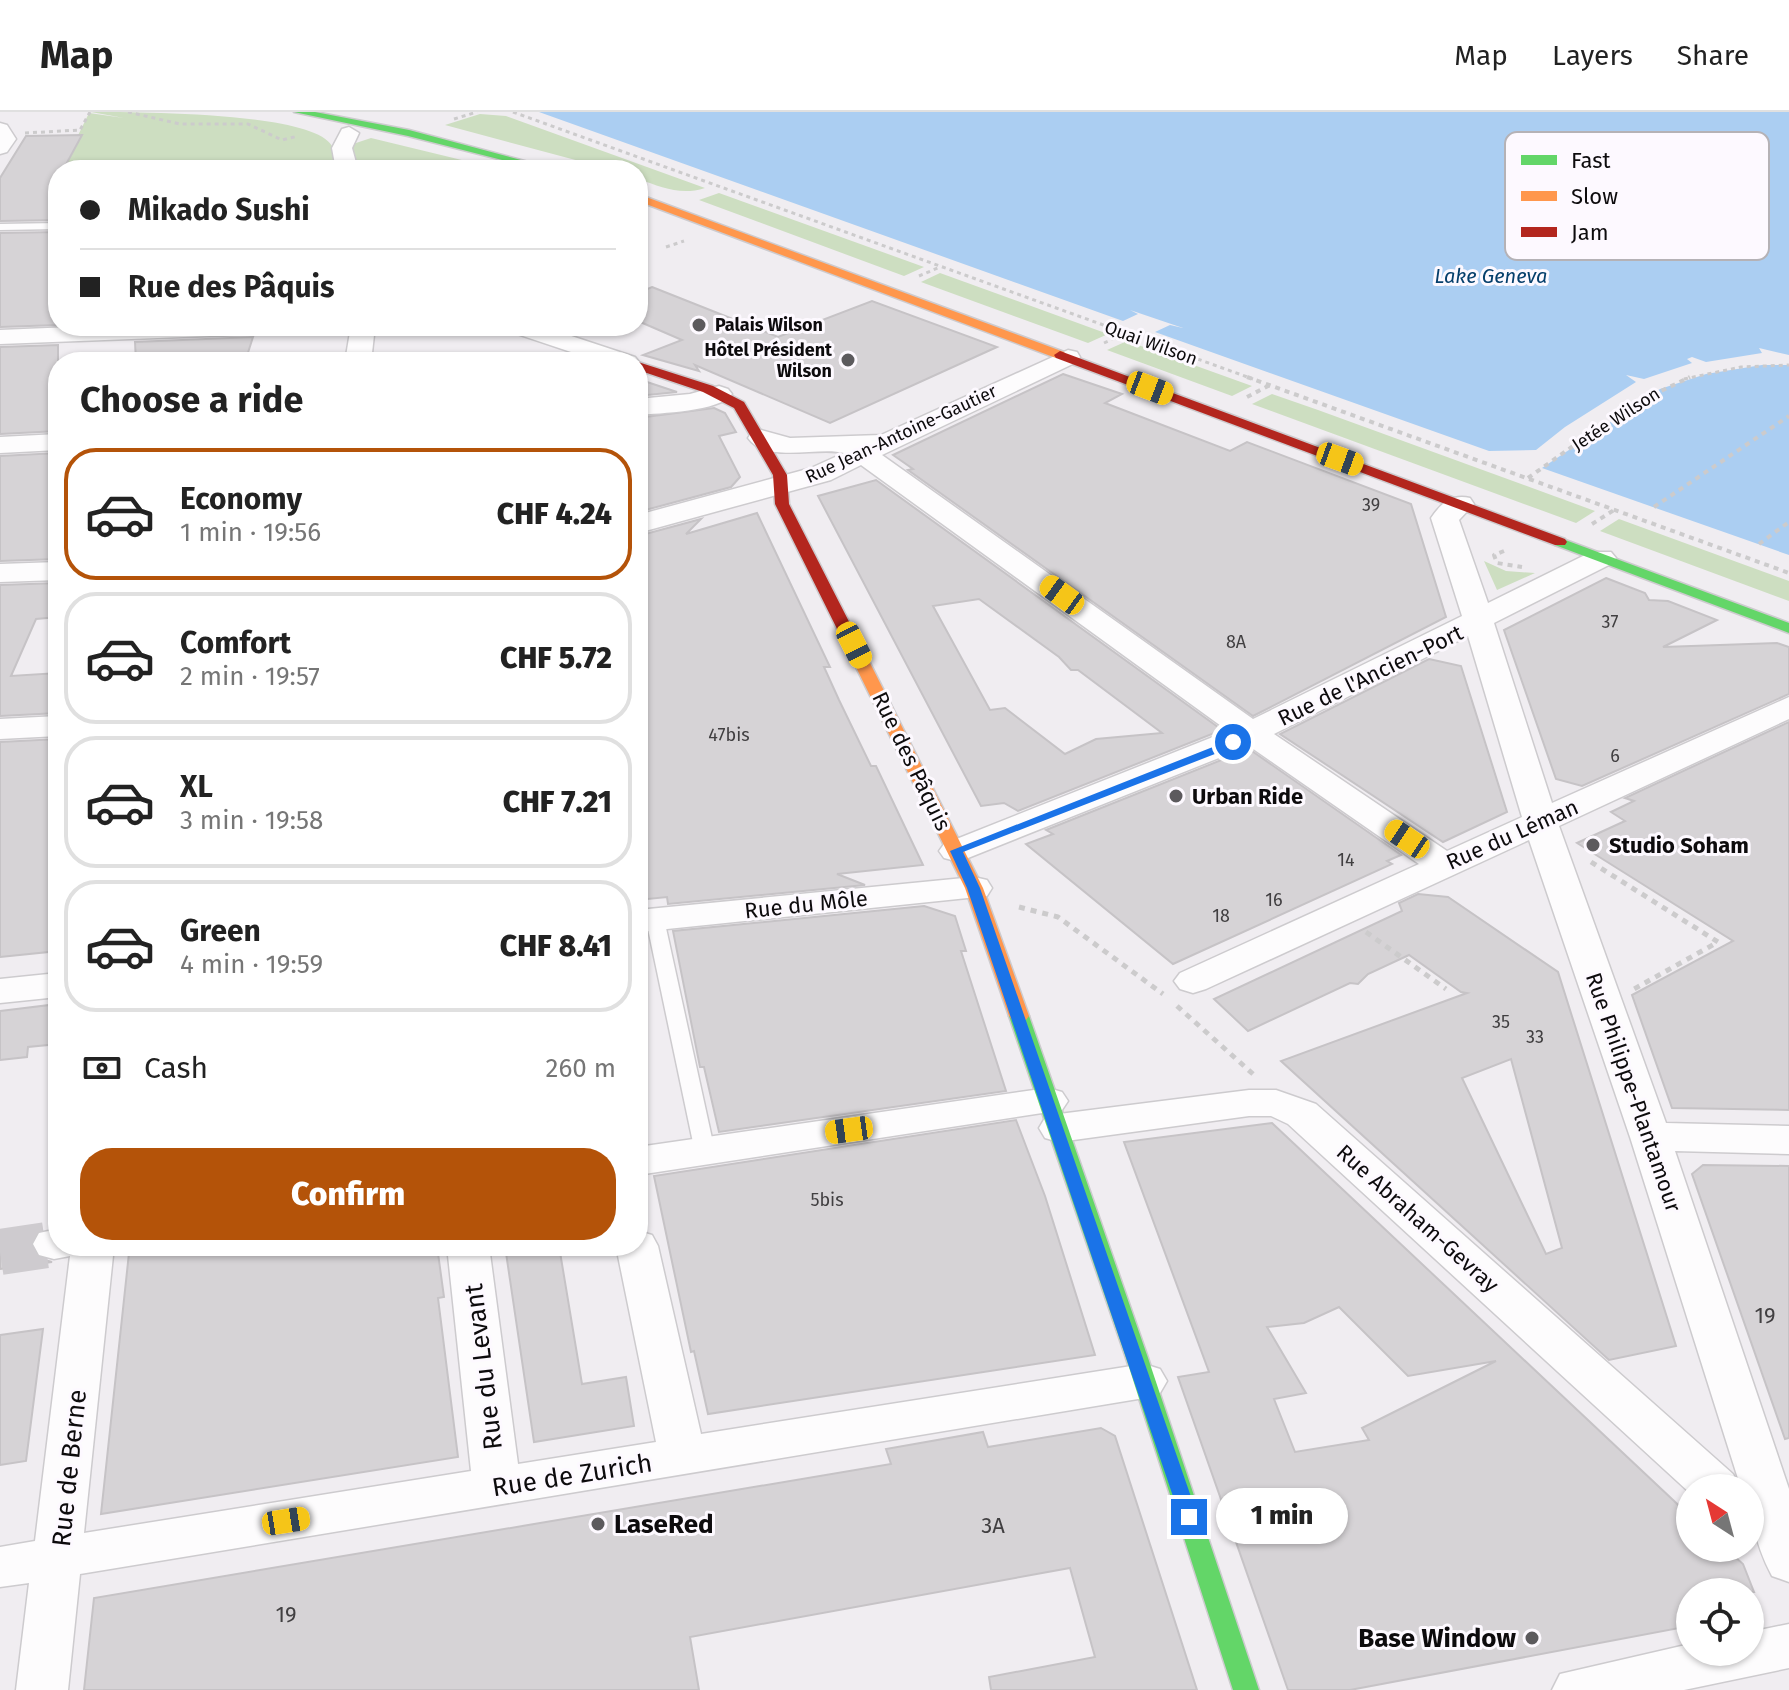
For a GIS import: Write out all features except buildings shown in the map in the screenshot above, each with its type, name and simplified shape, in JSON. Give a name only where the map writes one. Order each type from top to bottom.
[{"type":"main road","points":[[299,112],[352,128],[505,160]]},
{"type":"main road","name":"Quai Wilson","points":[[648,201],[1789,628]]},
{"type":"main road","name":"Rue des Pâquis","points":[[648,369],[719,394],[746,412],[780,475],[782,504],[974,888],[1144,1381],[1246,1690]]},
{"type":"street","points":[[345,160],[342,148],[352,128]]},
{"type":"street","points":[[0,337],[48,335]]},
{"type":"street","points":[[547,336],[596,352]]},
{"type":"street","name":"Rue Jean-Antoine-Gautier","points":[[648,521],[821,474],[856,448],[894,439],[1068,357]]},
{"type":"street","points":[[648,406],[692,402],[719,394]]},
{"type":"street","points":[[761,438],[789,446],[856,448],[1251,733],[1444,865]]},
{"type":"street","points":[[0,445],[48,443]]},
{"type":"street","name":"Rue Philippe-Plantamour","points":[[1460,504],[1445,518],[1447,529],[1540,821],[1650,1137],[1751,1474]]},
{"type":"street","name":"Rue de l'Ancien-Port","points":[[956,851],[1251,733],[1601,558]]},
{"type":"street","points":[[0,573],[48,571]]},
{"type":"street","name":"Rue du Léman","points":[[1178,988],[1789,707]]},
{"type":"street","points":[[0,729],[48,727]]},
{"type":"street","name":"Rue du Môle","points":[[648,920],[974,888]]},
{"type":"street","points":[[0,991],[48,986]]},
{"type":"street","name":"Rue Abraham-Gevray","points":[[648,1160],[1053,1115],[1276,1103],[1302,1114],[1316,1125],[1701,1474]]},
{"type":"street","points":[[1650,1137],[1789,1140]]},
{"type":"street","name":"Rue de Berne","points":[[42,1690],[59,1558],[69,1256]]},
{"type":"street","name":"Rue du Levant","points":[[469,1256],[497,1487]]},
{"type":"street","points":[[639,1256],[683,1457]]},
{"type":"street","name":"Rue de Zurich","points":[[0,1567],[1144,1381]]},
{"type":"street","name":"Rue Philippe-Plantamour","points":[[1764,1513],[1789,1562]]},
{"type":"street","points":[[1578,1690],[1789,1646]]},
{"type":"lane","points":[[0,227],[48,226]]},
{"type":"lane","points":[[648,928],[705,1152]]},
{"type":"path","points":[[2,137],[80,130],[90,112]]},
{"type":"path","points":[[128,112],[180,124],[248,124],[282,140],[305,134]]},
{"type":"path","name":"Quai Wilson","points":[[513,112],[646,160]]},
{"type":"path","name":"Quai Wilson","points":[[648,161],[1789,573]]},
{"type":"path","points":[[666,247],[693,238]]},
{"type":"path","points":[[1095,348],[1125,333]]},
{"type":"path","name":"Jetée Wilson","points":[[1527,478],[1660,389],[1706,374],[1762,365],[1789,365]]},
{"type":"path","points":[[1239,401],[1270,385]]},
{"type":"path","points":[[1654,507],[1789,416]]},
{"type":"path","points":[[1581,532],[1614,510]]},
{"type":"path","points":[[1759,544],[1789,522]]},
{"type":"path","points":[[1513,551],[1498,552],[1494,559],[1512,568],[1530,563]]},
{"type":"path","points":[[1589,861],[1718,942],[1626,993]]},
{"type":"path","points":[[1017,906],[1058,917],[1178,988],[1275,1093],[1276,1103]]},
{"type":"path","points":[[1339,913],[1446,989]]},
{"type":"green space","points":[[91,112],[221,116],[293,126],[342,148],[343,160],[66,160],[89,113],[124,118]]},
{"type":"green space","points":[[480,114],[506,116],[628,160],[576,160],[445,125]]},
{"type":"green space","points":[[371,138],[462,160],[352,160],[350,145]]},
{"type":"green space","points":[[648,167],[705,188],[687,191],[671,190],[648,182]]},
{"type":"green space","points":[[719,193],[924,267],[904,276],[699,200]]},
{"type":"green space","points":[[940,273],[1108,334],[1088,343],[921,282]]},
{"type":"green space","points":[[1127,341],[1252,386],[1232,396],[1107,350]]},
{"type":"green space","points":[[1272,394],[1595,511],[1576,523],[1252,404]]},
{"type":"green space","points":[[1619,519],[1789,581],[1789,601],[1600,531]]},
{"type":"green space","points":[[1484,561],[1506,571],[1535,573],[1497,590]]},
{"type":"water","name":"Lake Geneva","points":[[539,112],[1789,112],[1789,355],[1759,348],[1762,353],[1706,362],[1692,357],[1687,359],[1692,363],[1644,379],[1626,375],[1636,382],[1565,427],[1536,450],[1489,451],[1155,332],[1170,325],[1183,328],[1130,310],[1138,314],[1123,321]]},
{"type":"water","points":[[1762,365],[1789,365],[1789,555],[1542,468],[1660,389],[1706,374]]},
{"type":"tunnel","points":[[0,1252],[48,1245]]},
{"type":"traffic: fast","points":[[299,112],[409,133],[514,160]]},
{"type":"traffic: fast","points":[[1560,542],[1789,628]]},
{"type":"traffic: fast","points":[[1019,1016],[1136,1355],[1246,1690]]},
{"type":"traffic: slow","points":[[648,201],[1060,355]]},
{"type":"traffic: slow","points":[[858,655],[974,888],[1019,1016]]},
{"type":"traffic: jam","points":[[1060,355],[1560,542]]},
{"type":"traffic: jam","points":[[648,369],[708,389],[739,405],[780,475],[782,504],[858,655]]},
{"type":"place","name":"Palais Wilson","points":[[699,325]]},
{"type":"place","name":"Hôtel Président Wilson","points":[[848,360]]},
{"type":"place","name":"Urban Ride","points":[[1176,796]]},
{"type":"place","name":"Studio Soham","points":[[1593,845]]},
{"type":"place","name":"LaseRed","points":[[598,1524]]},
{"type":"place","name":"Base Window","points":[[1532,1638]]},
{"type":"route","points":[[1189,1517],[1059,1128],[1041,1085],[974,888],[956,851],[1233,742]]}]
